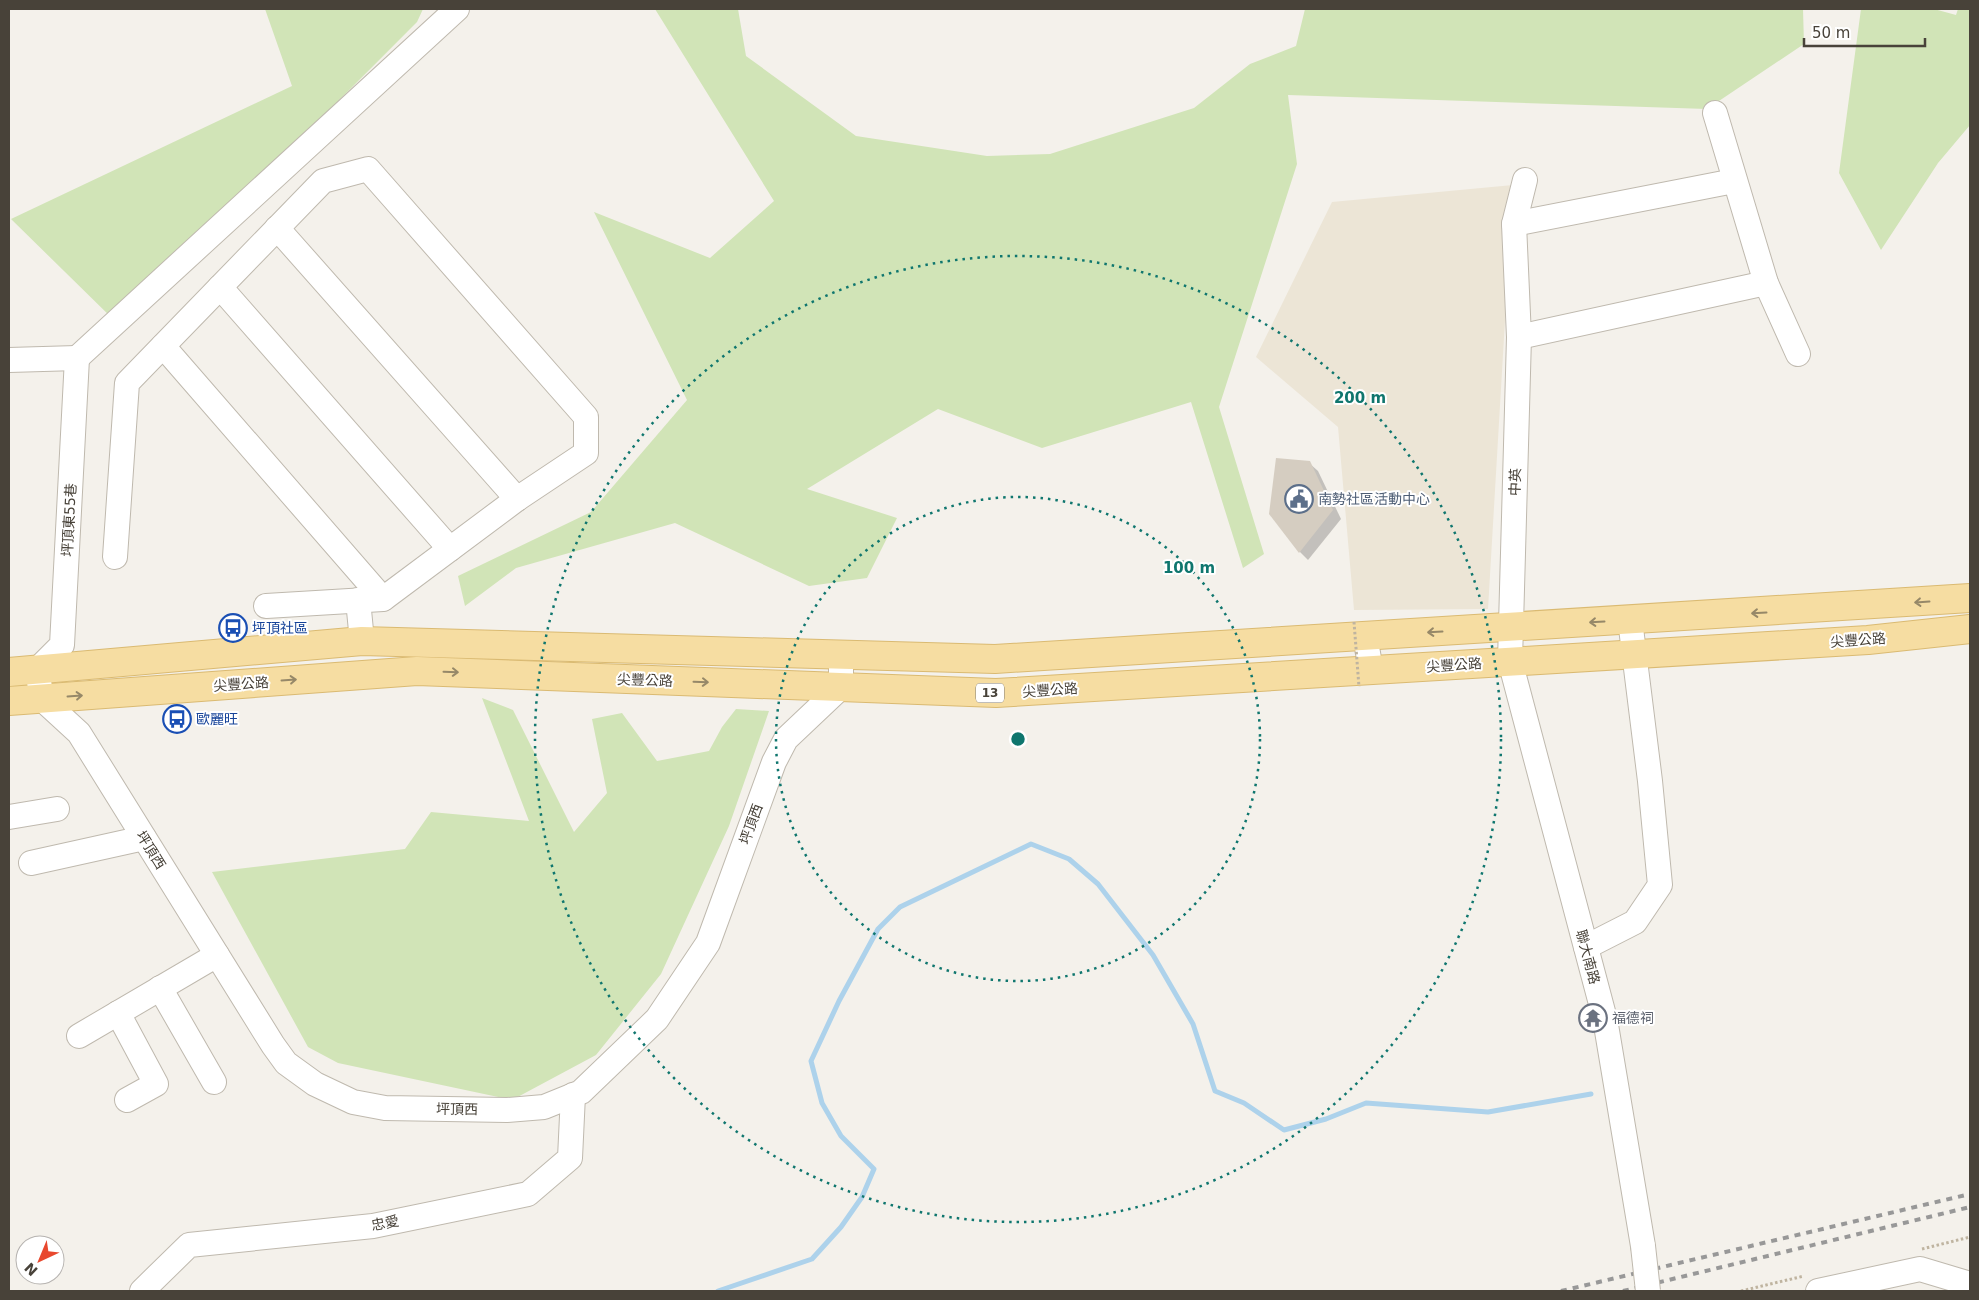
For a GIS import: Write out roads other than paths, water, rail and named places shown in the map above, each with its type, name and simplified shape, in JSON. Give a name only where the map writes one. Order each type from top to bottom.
[{"type":"main road","points":[[9,672],[362,641],[841,653],[995,659],[1360,629],[1511,627],[1970,598]]},
{"type":"main road","name":"尖豐公路","points":[[9,701],[417,671],[996,693],[1365,678],[1510,661],[1868,640],[1970,630]]},
{"type":"street","points":[[9,360],[77,358],[457,9]]},
{"type":"street","points":[[1715,113],[1766,283],[1798,354]]},
{"type":"street","points":[[115,557],[127,383],[323,181],[368,169],[586,417],[586,453],[517,499],[383,599],[266,606]]},
{"type":"street","name":"中英","points":[[1511,627],[1519,337],[1514,224],[1525,180]]},
{"type":"street","points":[[1514,224],[1734,181]]},
{"type":"street","points":[[277,228],[517,499]]},
{"type":"street","points":[[1519,337],[1766,283]]},
{"type":"street","points":[[220,287],[450,548]]},
{"type":"street","points":[[163,346],[383,599]]},
{"type":"street","name":"坪頂東55巷","points":[[37,670],[62,645],[77,358]]},
{"type":"street","points":[[358,600],[362,641]]},
{"type":"street","points":[[1586,947],[1635,922],[1660,886],[1630,620]]},
{"type":"street","name":"聯大南路","points":[[1511,627],[1510,661],[1605,1019],[1643,1246],[1648,1291]]},
{"type":"street","points":[[1360,629],[1365,678]]},
{"type":"street","points":[[841,653],[841,687]]},
{"type":"street","points":[[37,670],[42,698]]},
{"type":"street","name":"坪頂西","points":[[42,698],[79,733],[216,955],[286,1063],[316,1084],[353,1102],[385,1108],[507,1110],[544,1107],[582,1092],[657,1020],[708,943],[778,754],[786,739],[841,687]]},
{"type":"street","points":[[9,817],[57,809]]},
{"type":"street","points":[[31,863],[144,838]]},
{"type":"street","points":[[79,1036],[216,955]]},
{"type":"street","points":[[160,988],[214,1082]]},
{"type":"street","points":[[118,1013],[156,1084],[128,1100]]},
{"type":"street","name":"忠愛","points":[[142,1291],[189,1245],[374,1226],[528,1194],[570,1158],[573,1095]]},
{"type":"street","points":[[1818,1291],[1862,1272],[1920,1269],[1970,1284]]},
{"type":"waterway","points":[[718,1291],[812,1259],[841,1227],[862,1197],[874,1169],[841,1136],[822,1103],[811,1061],[839,1001],[878,929],[900,907],[1031,844],[1069,859],[1098,884],[1153,955],[1193,1024],[1215,1091],[1244,1103],[1284,1130],[1326,1119],[1366,1103],[1488,1112],[1591,1094]]},
{"type":"railway","points":[[1561,1291],[1970,1194]]},
{"type":"railway","points":[[1623,1291],[1970,1207]]},
{"type":"place","name":"南勢社區活動中心","points":[[1299,499]]},
{"type":"place","name":"坪頂社區","points":[[233,628]]},
{"type":"place","name":"歐麗旺","points":[[177,719]]},
{"type":"place","name":"福德祠","points":[[1593,1018]]}]
